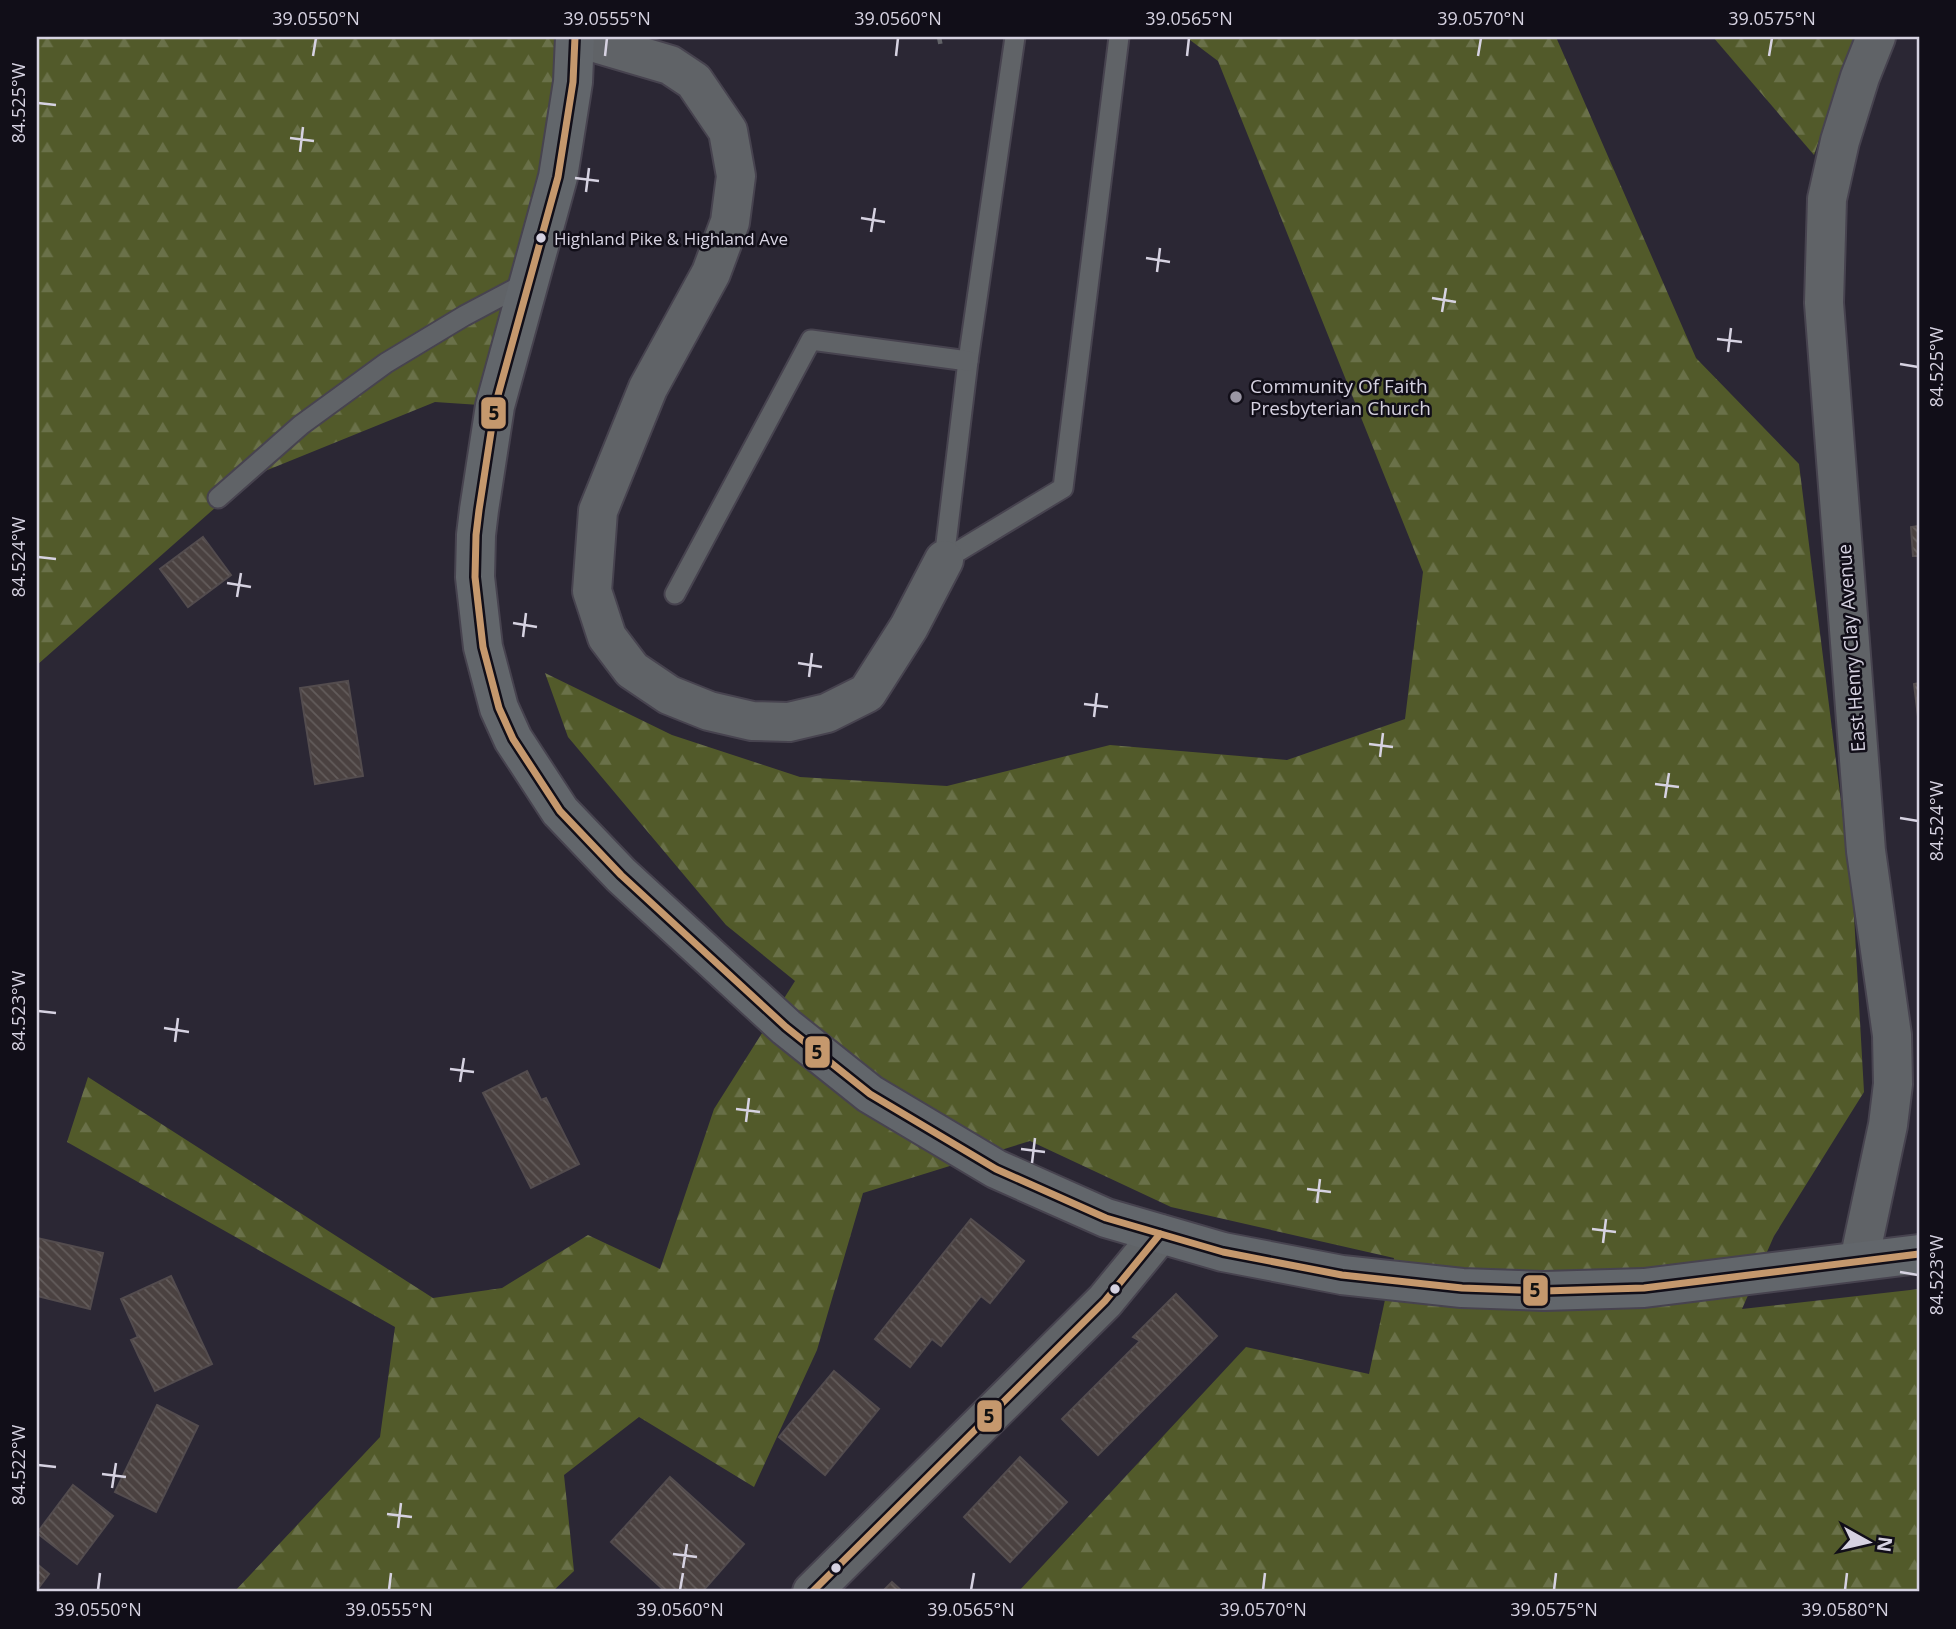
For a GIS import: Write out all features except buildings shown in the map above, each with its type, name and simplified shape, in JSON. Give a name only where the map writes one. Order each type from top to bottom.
[{"type":"street","points":[[944,560],[909,627],[867,693],[827,713],[789,722],[752,720],[709,711],[669,695],[632,670],[607,637],[592,591],[598,511],[648,388],[711,273],[730,222],[736,176],[728,131],[694,81],[670,65],[575,37],[573,82],[558,177],[495,406],[476,535],[475,577],[483,647],[499,708],[513,739],[560,811],[621,875],[786,1027],[870,1094],[996,1169],[1106,1218],[1223,1252],[1342,1275],[1462,1288],[1544,1291],[1643,1288],[1919,1254]]},
{"type":"street","name":"East Henry Clay Avenue","points":[[1859,1261],[1888,1125],[1893,1084],[1892,1035],[1904,1022],[1866,851],[1824,303],[1827,199],[1840,141],[1876,37]]},
{"type":"street","points":[[812,1592],[1105,1301],[1160,1234]]},
{"type":"lane","points":[[944,560],[968,361],[1015,37]]},
{"type":"lane","points":[[944,560],[1063,488],[1119,37]]},
{"type":"lane","points":[[218,498],[301,425],[386,363],[464,316],[529,282]]},
{"type":"lane","points":[[675,594],[810,340],[968,361]]},
{"type":"path","points":[[939,37],[941,47]]},
{"type":"green space","points":[[37,37],[575,37],[495,406],[435,402],[250,477],[37,665]]},
{"type":"green space","points":[[1186,37],[1556,37],[1696,358],[1799,464],[1853,898],[1864,1092],[1774,1236],[1742,1309],[1919,1289],[1919,1592],[1018,1592],[1246,1347],[1369,1374],[1394,1258],[1171,1207],[1030,1141],[863,1193],[817,1350],[754,1487],[639,1417],[564,1475],[574,1571],[552,1592],[234,1592],[380,1437],[395,1327],[67,1142],[88,1077],[433,1298],[502,1288],[588,1235],[660,1269],[714,1109],[795,981],[726,925],[568,737],[545,673],[672,735],[800,777],[947,786],[1110,745],[1287,760],[1405,719],[1423,572],[1218,61]]},
{"type":"green space","points":[[1713,37],[1854,37],[1814,155]]},
{"type":"transit line","name":"5","points":[[575,37],[573,82],[558,177],[495,406],[479,510],[475,577],[483,647],[499,708],[513,739],[560,811],[621,875],[786,1027],[870,1094],[996,1169],[1106,1218],[1223,1252],[1342,1275],[1462,1288],[1544,1291],[1644,1288],[1919,1254]]},
{"type":"transit line","name":"5","points":[[812,1592],[1105,1301],[1160,1234]]},
{"type":"place","name":"Highland Pike & Highland Ave","points":[[541,238]]},
{"type":"place","name":"Community Of Faith Presbyterian Church","points":[[1236,397]]}]
